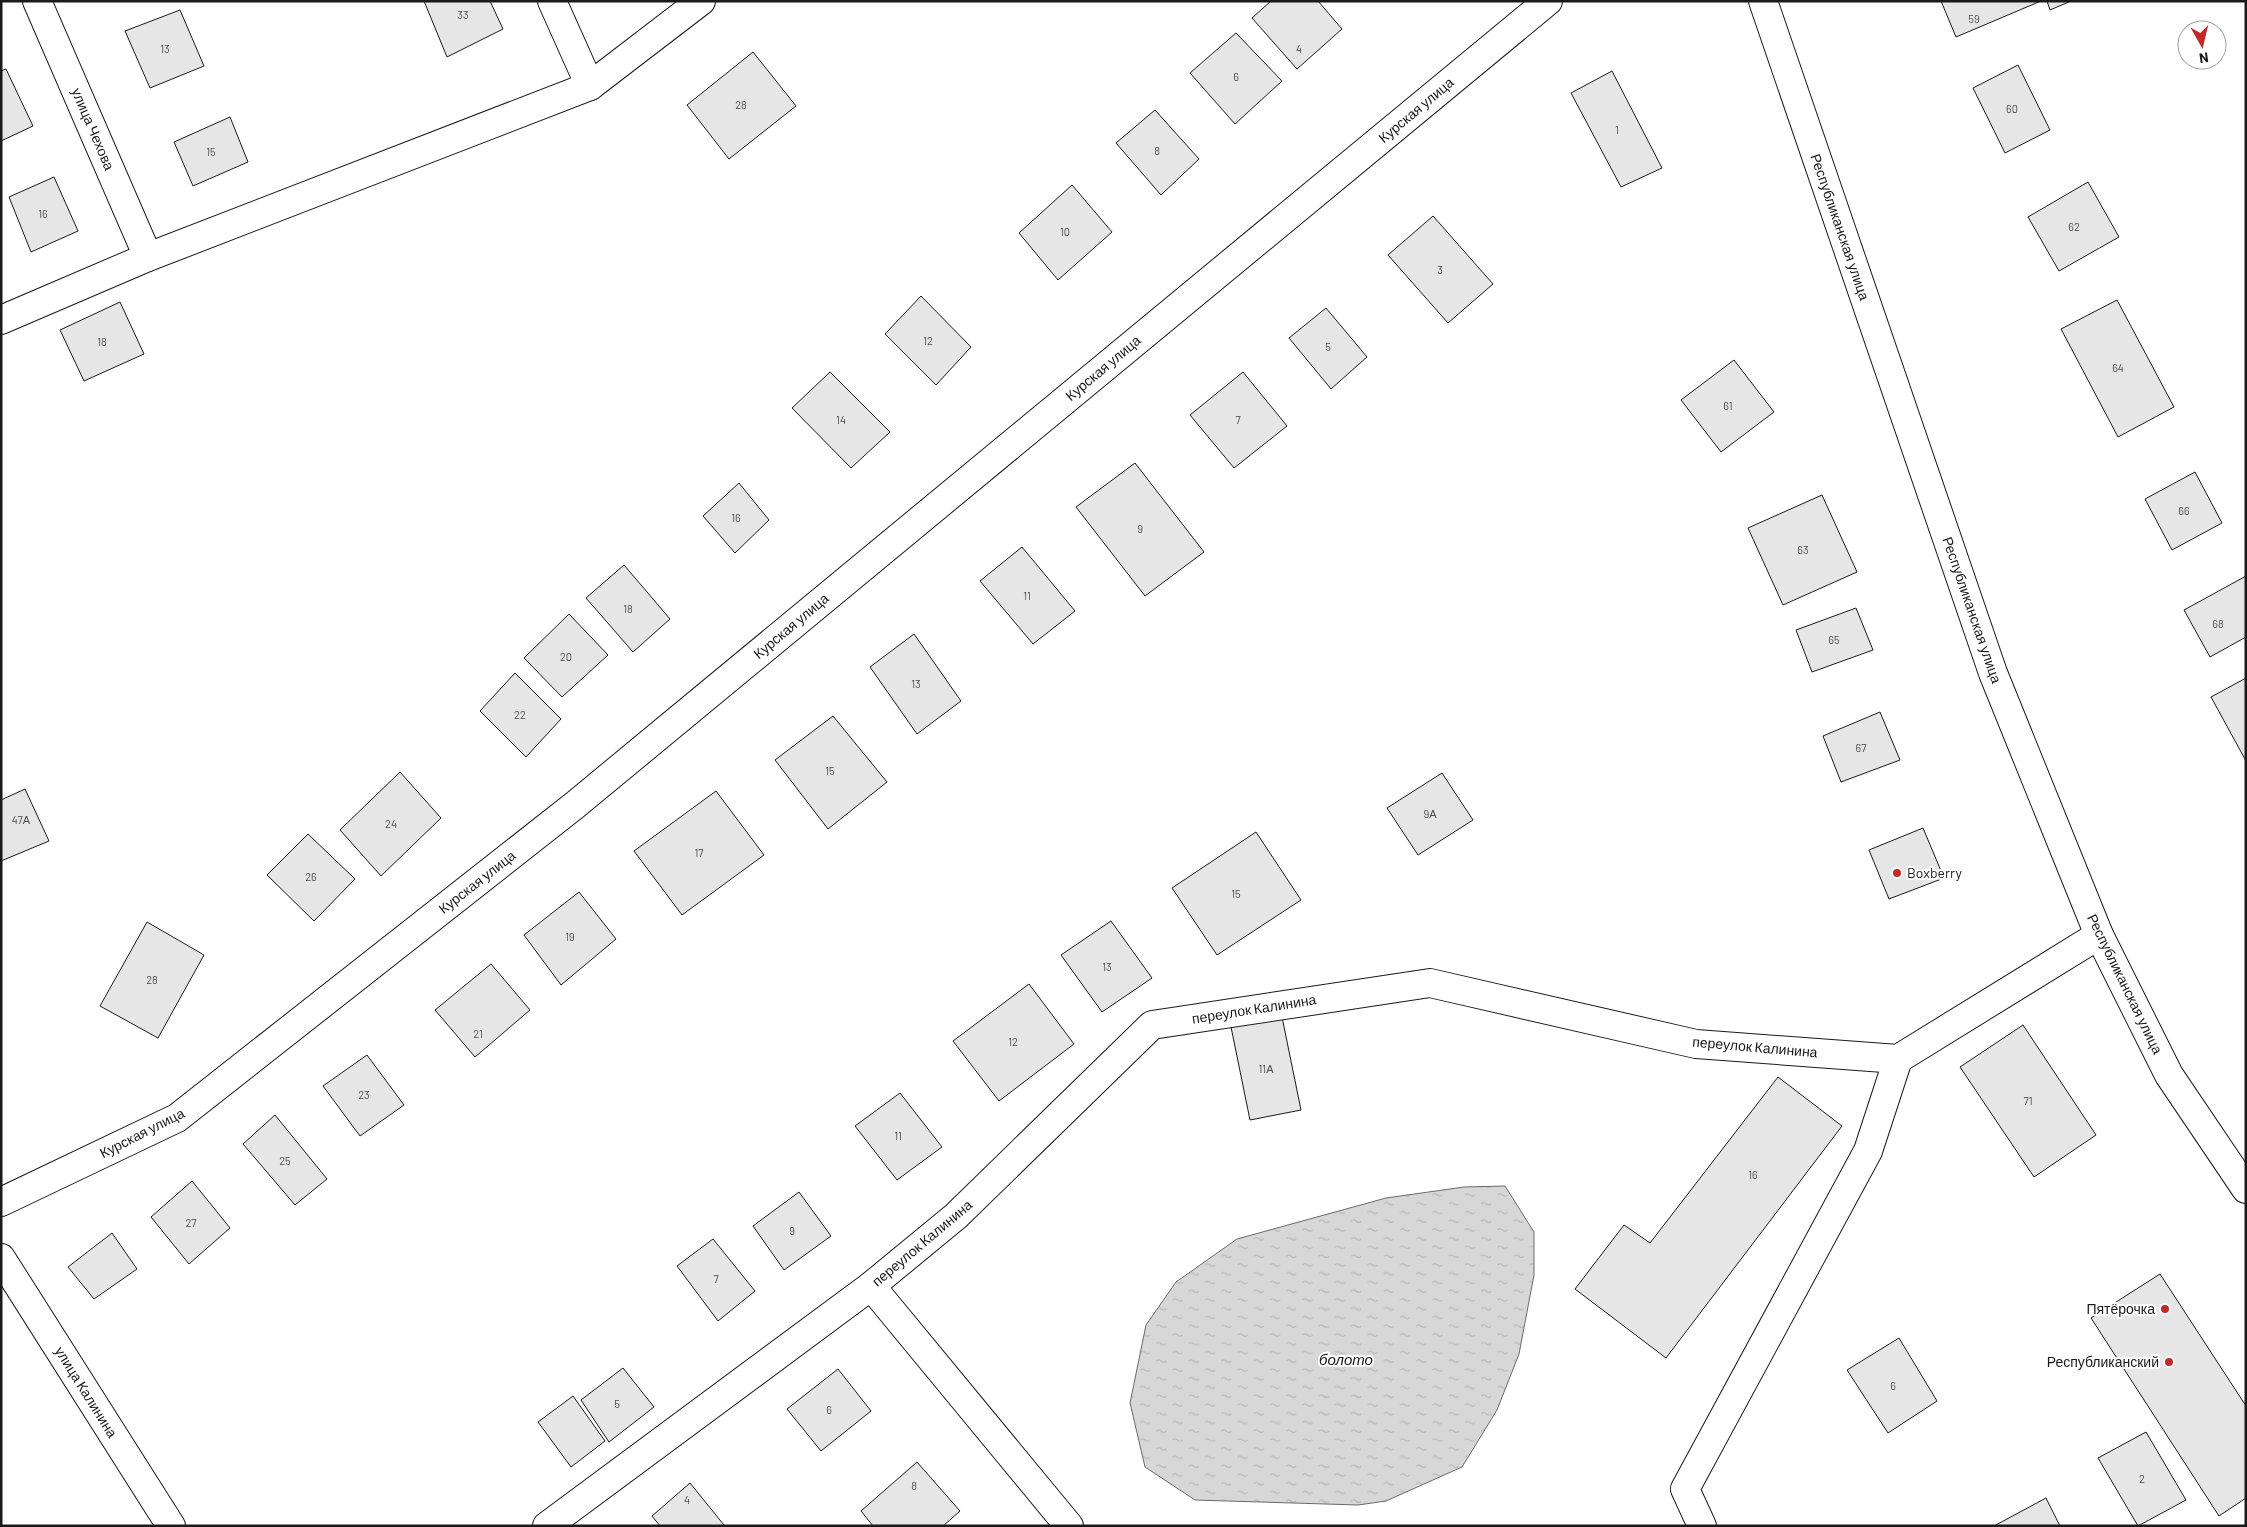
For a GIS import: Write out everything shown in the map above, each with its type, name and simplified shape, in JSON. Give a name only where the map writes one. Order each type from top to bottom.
[{"type":"street","name":"улица Чехова","points":[[37,1],[148,257]]},
{"type":"street","points":[[552,1],[590,86]]},
{"type":"street","points":[[1,320],[148,257],[590,86],[701,1]]},
{"type":"street","name":"Курская улица","points":[[1,1202],[177,1118],[574,805],[1548,1]]},
{"type":"street","name":"Республиканская улица","points":[[1763,1],[1993,674],[2100,935],[2169,1076],[2246,1189]]},
{"type":"street","points":[[1702,1526],[1685,1489],[1868,1151],[1898,1059],[2100,935]]},
{"type":"street","name":"переулок Калинина","points":[[547,1526],[871,1286],[956,1216],[1152,1025],[1430,983],[1696,1044],[1898,1059]]},
{"type":"street","name":"улица Калинина","points":[[1,1258],[171,1526]]},
{"type":"street","points":[[871,1286],[1069,1526]]},
{"type":"water","name":"болото","points":[[1505,1186],[1534,1232],[1534,1275],[1519,1354],[1497,1410],[1462,1467],[1386,1501],[1358,1505],[1195,1500],[1145,1467],[1130,1403],[1146,1325],[1176,1282],[1237,1239],[1386,1198],[1464,1187]]},
{"type":"building","points":[[424,1],[490,1],[503,29],[447,57]]},
{"type":"building","points":[[1271,1],[1318,1],[1342,29],[1297,69],[1252,18]]},
{"type":"building","points":[[1941,1],[2041,1],[1956,37]]},
{"type":"building","points":[[2047,1],[2071,1],[2050,10]]},
{"type":"building","points":[[180,10],[204,66],[150,88],[125,31]]},
{"type":"building","points":[[1236,33],[1282,81],[1235,124],[1190,73]]},
{"type":"building","points":[[753,52],[796,106],[729,159],[687,105]]},
{"type":"building","points":[[2018,65],[2050,130],[2005,153],[1973,88]]},
{"type":"building","points":[[6,69],[33,126],[1,141],[1,71]]},
{"type":"building","points":[[1612,71],[1662,168],[1621,187],[1571,93]]},
{"type":"building","points":[[1155,110],[1199,159],[1161,195],[1116,143]]},
{"type":"building","points":[[230,117],[248,162],[193,186],[174,142]]},
{"type":"building","points":[[54,177],[78,231],[31,252],[9,197]]},
{"type":"building","points":[[2088,182],[2119,237],[2059,271],[2028,217]]},
{"type":"building","points":[[1072,185],[1112,232],[1058,280],[1019,233]]},
{"type":"building","points":[[1433,216],[1493,284],[1448,323],[1388,255]]},
{"type":"building","points":[[921,296],[971,347],[936,385],[885,334]]},
{"type":"building","points":[[2117,300],[2174,407],[2118,437],[2061,329]]},
{"type":"building","points":[[120,302],[144,354],[84,381],[60,330]]},
{"type":"building","points":[[1326,308],[1367,357],[1331,389],[1289,338]]},
{"type":"building","points":[[1734,360],[1774,412],[1721,452],[1681,400]]},
{"type":"building","points":[[830,372],[890,432],[851,468],[792,408]]},
{"type":"building","points":[[1243,372],[1287,426],[1234,468],[1190,415]]},
{"type":"building","points":[[1135,463],[1204,552],[1145,596],[1076,507]]},
{"type":"building","points":[[2195,472],[2222,523],[2172,550],[2145,499]]},
{"type":"building","points":[[739,483],[769,520],[735,553],[703,516]]},
{"type":"building","points":[[1822,495],[1857,572],[1783,605],[1748,528]]},
{"type":"building","points":[[1022,547],[1075,611],[1033,644],[980,581]]},
{"type":"building","points":[[624,565],[670,619],[633,652],[586,598]]},
{"type":"building","points":[[2246,576],[2246,637],[2210,657],[2184,610]]},
{"type":"building","points":[[1856,608],[1873,650],[1812,672],[1796,630]]},
{"type":"building","points":[[569,614],[608,655],[562,697],[524,658]]},
{"type":"building","points":[[914,634],[961,701],[917,734],[870,667]]},
{"type":"building","points":[[515,673],[561,719],[526,757],[480,711]]},
{"type":"building","points":[[2246,678],[2246,761],[2211,697]]},
{"type":"building","points":[[1880,712],[1900,760],[1841,782],[1823,736]]},
{"type":"building","points":[[833,716],[887,782],[828,829],[775,760]]},
{"type":"building","points":[[400,772],[441,818],[381,876],[340,830]]},
{"type":"building","points":[[1442,773],[1473,820],[1418,855],[1387,808]]},
{"type":"building","points":[[25,789],[49,841],[1,861],[1,800]]},
{"type":"building","points":[[716,791],[764,855],[682,915],[634,851]]},
{"type":"building","points":[[1923,828],[1944,878],[1889,899],[1869,850]]},
{"type":"building","points":[[1256,832],[1301,900],[1217,955],[1172,888]]},
{"type":"building","points":[[308,834],[355,879],[314,921],[267,875]]},
{"type":"building","points":[[579,892],[616,939],[561,985],[524,935]]},
{"type":"building","points":[[1111,921],[1152,978],[1102,1012],[1061,955]]},
{"type":"building","points":[[147,922],[204,955],[158,1038],[100,1006]]},
{"type":"building","points":[[491,964],[530,1010],[475,1057],[435,1010]]},
{"type":"building","points":[[1029,984],[1074,1044],[999,1101],[953,1041]]},
{"type":"building","points":[[1282,1017],[1301,1110],[1250,1120],[1231,1027]]},
{"type":"building","points":[[2023,1025],[2096,1135],[2034,1177],[1960,1067]]},
{"type":"building","points":[[367,1055],[404,1105],[360,1136],[323,1086]]},
{"type":"building","points":[[1778,1077],[1842,1126],[1666,1358],[1575,1289],[1624,1225],[1650,1243]]},
{"type":"building","points":[[900,1093],[942,1147],[897,1180],[855,1126]]},
{"type":"building","points":[[275,1115],[327,1179],[295,1205],[243,1144]]},
{"type":"building","points":[[192,1181],[230,1228],[189,1264],[151,1217]]},
{"type":"building","points":[[799,1192],[831,1236],[784,1270],[753,1226]]},
{"type":"building","points":[[112,1233],[137,1269],[94,1299],[68,1267]]},
{"type":"building","points":[[713,1239],[755,1291],[718,1321],[677,1266]]},
{"type":"building","name":"Республиканский","points":[[2160,1274],[2246,1406],[2246,1498],[2219,1516],[2091,1318]]},
{"type":"building","points":[[1899,1338],[1937,1401],[1888,1433],[1847,1370]]},
{"type":"building","points":[[623,1368],[654,1407],[609,1442],[581,1400]]},
{"type":"building","points":[[838,1369],[871,1411],[821,1451],[787,1409]]},
{"type":"building","points":[[573,1396],[605,1441],[571,1467],[538,1422]]},
{"type":"building","points":[[2146,1432],[2186,1500],[2138,1526],[2098,1458]]},
{"type":"building","points":[[917,1462],[960,1511],[943,1526],[873,1526],[861,1511]]},
{"type":"building","points":[[690,1483],[723,1526],[660,1526],[652,1516]]},
{"type":"building","points":[[2046,1498],[2060,1526],[1994,1526]]},
{"type":"place","name":"Boxberry","points":[[1897,873]]},
{"type":"place","name":"Пятёрочка","points":[[2165,1309]]},
{"type":"place","name":"Республиканский","points":[[2169,1362]]}]
